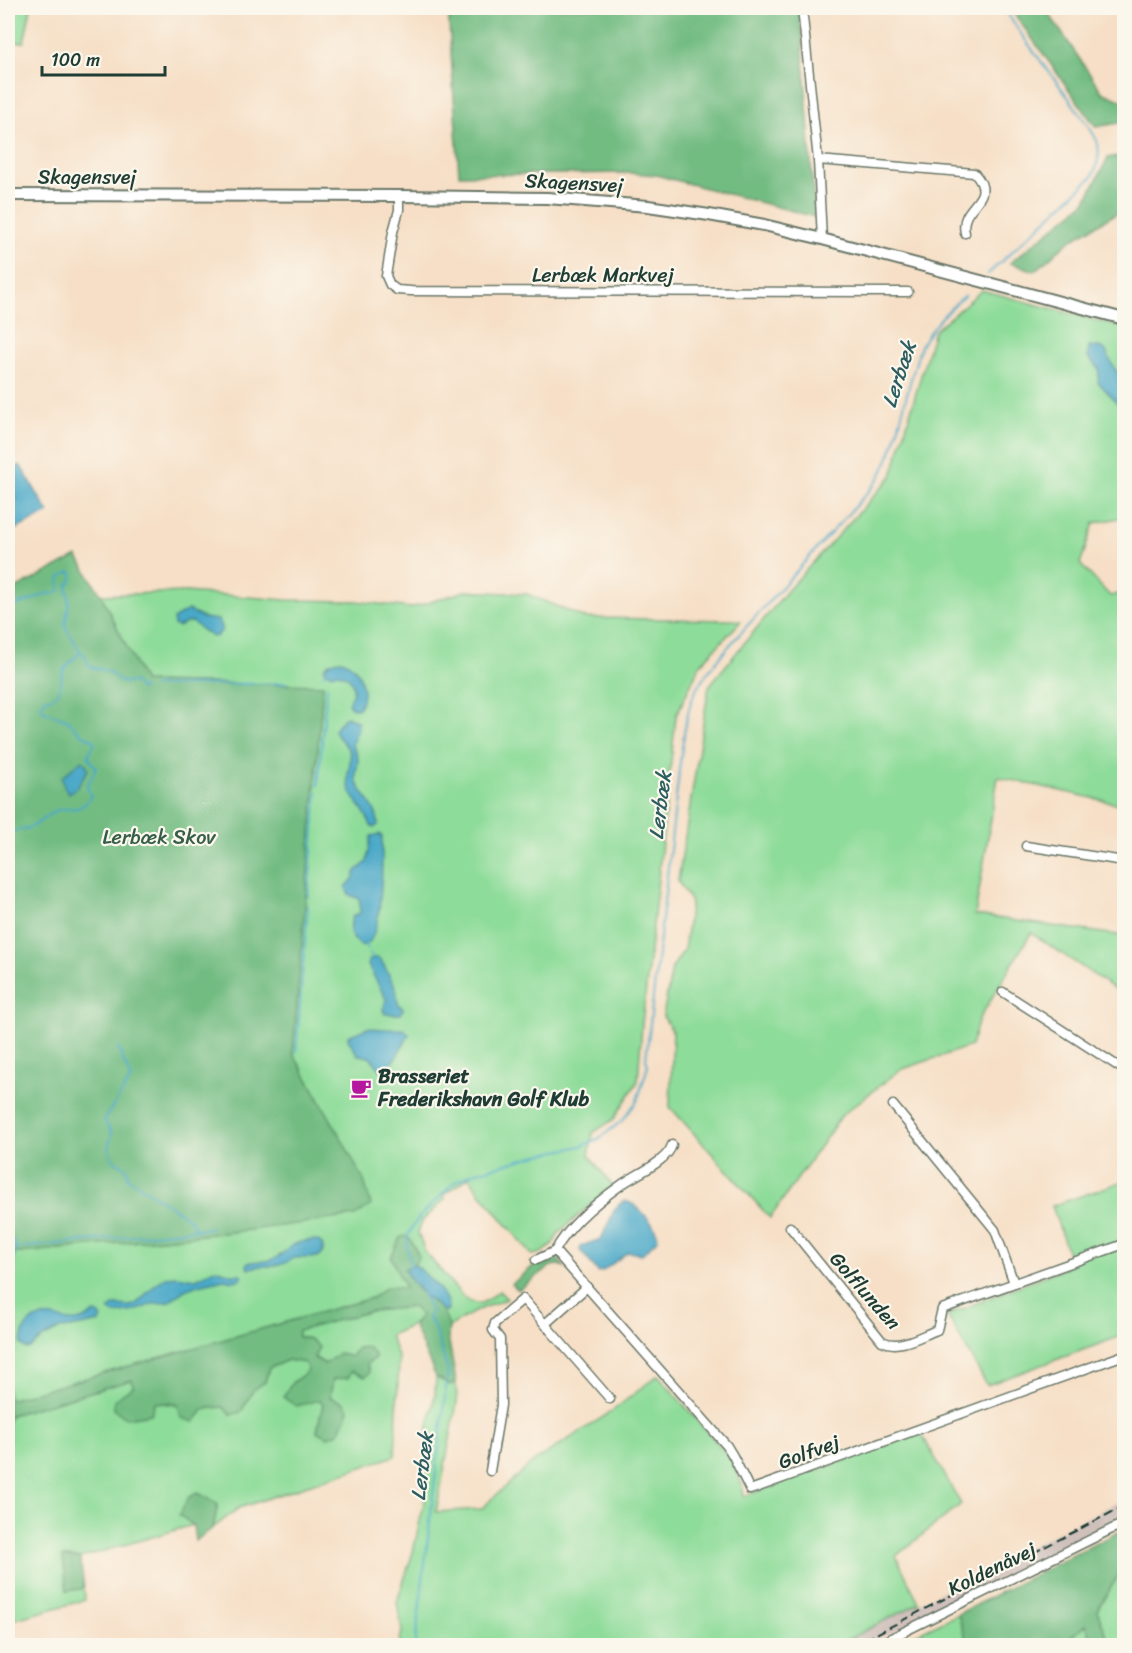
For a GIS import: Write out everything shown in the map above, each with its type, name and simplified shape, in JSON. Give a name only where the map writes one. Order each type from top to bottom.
[{"type":"main road","name":"Skagensvej","points":[[8,195],[399,196],[547,198],[616,203],[709,215],[764,225],[1125,319]]},
{"type":"street","points":[[802,8],[818,160],[822,239]]},
{"type":"street","points":[[818,160],[974,173],[983,184],[983,190],[968,213],[963,228],[964,233]]},
{"type":"street","name":"Lerbæk Markvej","points":[[399,196],[399,210],[386,276],[390,285],[397,290],[908,292]]},
{"type":"street","points":[[1026,846],[1125,861]]},
{"type":"street","points":[[1003,992],[1125,1070]]},
{"type":"street","points":[[893,1105],[995,1230],[1014,1283]]},
{"type":"street","points":[[537,1260],[555,1251],[562,1238],[578,1221],[620,1186],[669,1153],[672,1145]]},
{"type":"street","name":"Golflunden","points":[[790,1227],[882,1341],[890,1345],[901,1344],[937,1330],[942,1309],[1125,1244]]},
{"type":"street","name":"Golfvej","points":[[555,1251],[727,1446],[750,1490],[1125,1355]]},
{"type":"street","points":[[545,1324],[586,1287]]},
{"type":"street","points":[[490,1471],[501,1405],[500,1339],[493,1330],[495,1323],[523,1299],[610,1399]]},
{"type":"street","name":"Koldenåvej","points":[[875,1646],[1125,1522]]},
{"type":"shaded area","points":[[1124,1499],[1124,1515],[1062,1548],[866,1645],[837,1645]]},
{"type":"green space","points":[[8,8],[31,8],[24,42],[8,42]]},
{"type":"green space","points":[[448,8],[800,8],[815,217],[656,175],[630,173],[459,175]]},
{"type":"green space","points":[[1010,8],[1045,8],[1102,92],[1124,100],[1124,122],[1096,127]]},
{"type":"green space","points":[[1124,155],[1124,209],[1069,241],[1035,271],[1010,263],[1085,202],[1108,158]]},
{"type":"green space","points":[[982,290],[1124,328],[1124,517],[1094,523],[1080,564],[1110,596],[1124,593],[1124,805],[998,777],[975,915],[1124,936],[1124,995],[1031,933],[979,1019],[971,1046],[900,1070],[842,1115],[770,1218],[670,1107],[673,1032],[663,1016],[672,968],[684,950],[691,902],[678,881],[709,686],[788,590],[892,476],[934,331]]},
{"type":"green space","name":"Lerbæk Skov","points":[[77,556],[101,595],[144,682],[323,685],[293,1053],[364,1181],[371,1205],[355,1216],[242,1231],[8,1254],[8,593]]},
{"type":"green space","points":[[465,591],[527,594],[585,618],[741,621],[700,665],[676,716],[642,1024],[638,1081],[614,1119],[593,1133],[589,1155],[612,1185],[559,1233],[548,1248],[532,1255],[469,1177],[444,1195],[445,1199],[422,1221],[418,1233],[425,1252],[464,1298],[479,1303],[499,1291],[507,1299],[477,1311],[449,1327],[443,1311],[448,1310],[444,1296],[414,1265],[419,1256],[400,1238],[405,1288],[387,1287],[372,1298],[8,1400],[8,1254],[242,1231],[339,1134],[293,1053],[323,685],[144,682],[101,595],[186,592],[285,600],[356,601],[411,608]]},
{"type":"green space","points":[[1124,1181],[1124,1335],[987,1385],[947,1315],[1072,1265],[1052,1206]]},
{"type":"green space","points":[[404,1236],[410,1239],[419,1256],[414,1265],[404,1269],[420,1292],[443,1311],[449,1327],[448,1336],[456,1382],[450,1385],[436,1377],[413,1325],[421,1316],[414,1307],[371,1311],[298,1331],[298,1337],[310,1339],[319,1347],[314,1358],[325,1364],[339,1353],[351,1357],[357,1348],[368,1347],[376,1357],[367,1364],[370,1372],[365,1377],[352,1371],[348,1378],[333,1379],[330,1397],[344,1403],[349,1410],[339,1433],[328,1437],[317,1431],[323,1404],[320,1400],[296,1406],[283,1397],[292,1383],[308,1371],[305,1363],[288,1360],[269,1368],[265,1382],[254,1389],[241,1412],[231,1415],[223,1407],[204,1409],[194,1422],[181,1418],[178,1404],[155,1402],[151,1414],[126,1418],[114,1409],[114,1400],[133,1387],[132,1380],[11,1415],[8,1418],[8,1400],[372,1298],[387,1287],[405,1288],[391,1257],[400,1238]]},
{"type":"green space","points":[[555,1257],[565,1267],[551,1266],[518,1290],[512,1284],[543,1258]]},
{"type":"green space","points":[[414,1307],[421,1316],[413,1325],[390,1335],[399,1359],[395,1456],[239,1508],[213,1528],[218,1504],[198,1493],[189,1497],[193,1525],[80,1558],[63,1557],[67,1591],[84,1588],[85,1600],[8,1621],[8,1418],[11,1415],[133,1379],[133,1387],[155,1402],[204,1409],[223,1407],[241,1412],[254,1388],[265,1382],[269,1368],[288,1360],[305,1363],[308,1371],[292,1383],[296,1406],[320,1399],[323,1404],[317,1431],[344,1403],[330,1397],[333,1379],[347,1378],[351,1357],[326,1364],[308,1351],[297,1331],[371,1311]]},
{"type":"green space","points":[[658,1375],[730,1458],[741,1481],[744,1496],[921,1433],[961,1504],[896,1556],[919,1603],[837,1645],[399,1645],[402,1631],[397,1602],[413,1552],[427,1489],[428,1426],[435,1395],[436,1377],[450,1385],[456,1382],[457,1403],[436,1512],[481,1509],[533,1462],[611,1412]]},
{"type":"green space","points":[[198,1493],[218,1504],[213,1528],[195,1541],[193,1525],[179,1515],[189,1497]]},
{"type":"green space","points":[[1124,1529],[1124,1566],[1097,1610],[1110,1645],[1095,1645],[1086,1625],[1059,1645],[968,1645],[958,1614]]},
{"type":"green space","points":[[63,1557],[80,1558],[84,1588],[67,1591]]},
{"type":"green space","points":[[1124,1566],[1124,1645],[1110,1645],[1097,1610]]},
{"type":"green space","points":[[958,1614],[968,1645],[891,1646]]},
{"type":"green space","points":[[1086,1625],[1095,1645],[1059,1646]]},
{"type":"water","points":[[1089,346],[1104,349],[1114,368],[1124,380],[1124,410],[1098,382],[1099,369],[1088,357]]},
{"type":"water","points":[[20,465],[49,513],[8,533],[8,504],[17,499],[8,482],[8,473]]},
{"type":"water","points":[[188,610],[203,618],[218,620],[222,630],[217,636],[212,637],[192,622],[178,627],[174,625],[173,619]]},
{"type":"water","points":[[341,660],[354,668],[361,680],[363,695],[358,709],[351,707],[348,703],[353,690],[351,680],[345,675],[330,674],[324,669],[329,663]]},
{"type":"water","points":[[347,716],[358,722],[352,745],[358,758],[356,779],[376,813],[378,825],[375,827],[371,826],[351,792],[348,781],[350,754],[334,730]]},
{"type":"water","points":[[82,760],[88,770],[77,787],[69,793],[64,787],[62,777]]},
{"type":"water","points":[[380,834],[382,860],[379,913],[371,939],[365,945],[360,945],[354,940],[350,931],[352,917],[360,913],[360,902],[358,898],[349,894],[346,887],[356,871],[367,862],[371,836]]},
{"type":"water","points":[[377,957],[381,960],[396,988],[398,1003],[403,1009],[401,1014],[385,1014],[383,1010],[386,999],[368,965],[368,961]]},
{"type":"water","points":[[367,1028],[404,1029],[409,1035],[394,1060],[386,1068],[381,1070],[372,1059],[358,1055],[348,1039],[348,1036]]},
{"type":"water","points":[[623,1201],[640,1210],[654,1228],[658,1239],[642,1254],[628,1252],[603,1271],[598,1272],[580,1250],[581,1246],[601,1239],[615,1209]]},
{"type":"water","points":[[315,1240],[322,1245],[323,1249],[322,1253],[316,1257],[295,1258],[274,1266],[249,1269],[247,1267],[247,1264],[256,1261],[277,1258],[296,1243]]},
{"type":"water","points":[[414,1265],[442,1293],[448,1310],[443,1311],[412,1282],[404,1269]]},
{"type":"water","points":[[215,1269],[243,1276],[234,1281],[224,1279],[195,1286],[168,1302],[152,1304],[135,1311],[115,1314],[109,1309],[115,1305],[136,1304],[166,1277],[196,1279]]},
{"type":"water","points":[[95,1313],[100,1315],[102,1319],[100,1322],[60,1329],[30,1348],[26,1349],[21,1344],[26,1326],[34,1319],[53,1317],[74,1321]]},
{"type":"waterway","name":"Lerbæk","points":[[988,274],[1092,177],[1099,154],[1092,131],[1004,8]]},
{"type":"waterway","name":"Lerbæk","points":[[411,1266],[407,1246],[408,1235],[419,1217],[455,1182],[473,1173],[538,1155],[582,1146],[600,1138],[623,1120],[637,1101],[648,1066],[646,1059],[680,763],[686,721],[693,697],[729,646],[875,484],[889,457],[922,344],[936,324],[965,295]]},
{"type":"waterway","points":[[8,607],[48,593],[54,594],[60,590],[59,578],[69,572],[72,573],[72,580],[67,588],[69,602],[65,626],[80,651],[64,669],[58,693],[45,699],[41,706],[44,711],[68,720],[81,734],[92,739],[95,743],[88,755],[96,767],[87,787],[91,795],[84,805],[54,811],[33,826],[16,830],[8,836]]},
{"type":"waterway","points":[[80,651],[86,657],[90,667],[107,671],[121,681],[133,682],[141,690],[144,687]]},
{"type":"waterway","points":[[153,686],[286,683]]},
{"type":"waterway","points":[[318,785],[327,686]]},
{"type":"waterway","points":[[308,897],[317,792]]},
{"type":"waterway","points":[[296,1052],[308,904]]},
{"type":"waterway","points":[[365,945],[368,949]]},
{"type":"waterway","points":[[370,954],[373,958]]},
{"type":"waterway","points":[[118,1048],[131,1079],[104,1120],[112,1133],[109,1144],[110,1155],[125,1167],[128,1178],[187,1217],[193,1223],[195,1230]]},
{"type":"waterway","points":[[8,1249],[211,1228]]},
{"type":"waterway","points":[[8,1237],[14,1240],[15,1248],[8,1307]]},
{"type":"waterway","name":"Lerbæk","points":[[415,1646],[448,1371],[433,1324],[428,1318],[431,1312],[423,1294]]},
{"type":"railway","points":[[853,1646],[1124,1506]]},
{"type":"place","name":"Brasseriet Frederikshavn Golf Klub","points":[[361,1088]]}]
